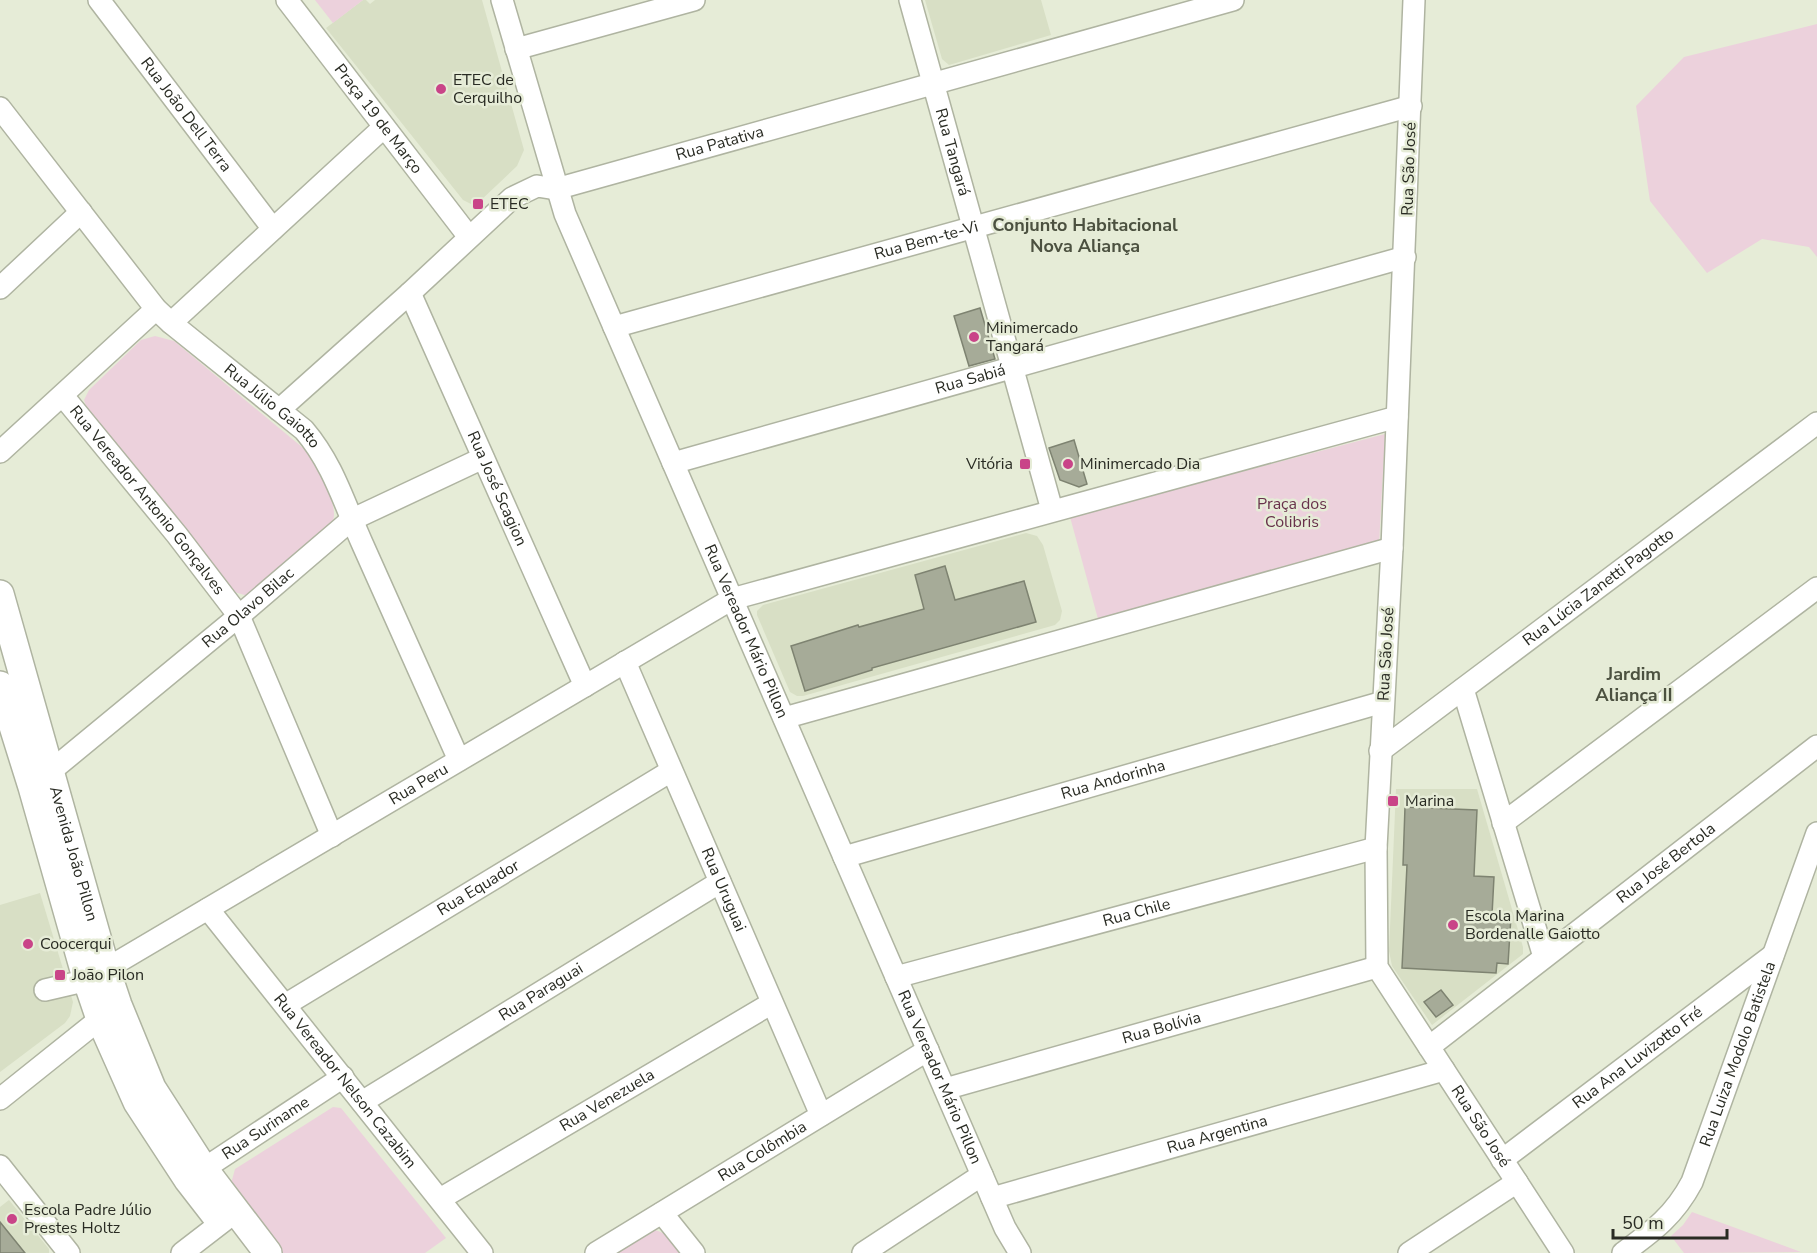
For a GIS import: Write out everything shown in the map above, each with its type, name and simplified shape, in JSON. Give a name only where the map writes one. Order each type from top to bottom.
[{"type":"main road","name":"Avenida João Pillon","points":[[0,594],[42,778],[101,977],[152,1088],[196,1174]]},
{"type":"main road","name":"Avenida João Pillon","points":[[0,685],[42,778]]},
{"type":"main road","name":"Avenida João Pillon","points":[[101,977],[100,1019],[137,1102],[228,1217],[268,1253]]},
{"type":"main road","name":"Avenida João Pillon","points":[[228,1217],[244,1253]]},
{"type":"street","name":"Rua João Dell Terra","points":[[99,0],[273,229]]},
{"type":"street","name":"Praça 19 de Março","points":[[287,0],[468,237]]},
{"type":"street","name":"Rua Vereador Mário Pillon","points":[[502,0],[565,214],[1005,1228],[1020,1253]]},
{"type":"street","points":[[516,49],[658,5],[694,0]]},
{"type":"street","name":"Rua Tangará","points":[[910,0],[1052,510]]},
{"type":"street","name":"Rua Patativa","points":[[279,410],[512,198],[537,186],[556,189],[1233,0]]},
{"type":"street","name":"Rua São José","points":[[1414,0],[1392,548],[1376,848],[1377,967],[1563,1253]]},
{"type":"street","name":"Rua Bem-te-Vi","points":[[614,327],[1411,106]]},
{"type":"street","name":"Rua Júlio Gaiotto","points":[[0,108],[163,316],[304,430],[319,448],[459,760]]},
{"type":"street","points":[[0,452],[63,396],[273,229],[384,127]]},
{"type":"street","points":[[0,288],[81,212]]},
{"type":"street","name":"Rua Sabiá","points":[[673,463],[1405,257]]},
{"type":"street","name":"Rua José Scagion","points":[[410,293],[585,686]]},
{"type":"street","name":"Rua Vereador Antonio Gonçalves","points":[[63,396],[177,535],[239,616],[332,836]]},
{"type":"street","points":[[732,599],[1397,417]]},
{"type":"street","name":"Rua Lúcia Zanetti Pagotto","points":[[1380,751],[1817,423]]},
{"type":"street","name":"Rua Olavo Bilac","points":[[42,778],[239,616],[351,520],[483,458]]},
{"type":"street","points":[[784,718],[1392,548]]},
{"type":"street","points":[[1503,823],[1817,588]]},
{"type":"street","name":"Rua Peru","points":[[45,990],[101,977],[208,909],[732,599]]},
{"type":"street","name":"Rua Uruguai","points":[[625,662],[821,1115]]},
{"type":"street","points":[[1463,689],[1544,957]]},
{"type":"street","name":"Rua Andorinha","points":[[844,857],[1383,702]]},
{"type":"street","name":"Rua José Bertola","points":[[1429,1047],[1817,746]]},
{"type":"street","name":"Rua Equador","points":[[285,1005],[671,771]]},
{"type":"street","name":"Rua Luiza Modolo Batistela","points":[[1623,1253],[1668,1218],[1692,1182],[1817,833]]},
{"type":"street","name":"Rua Chile","points":[[896,977],[1376,848]]},
{"type":"street","name":"Rua Paraguai","points":[[362,1102],[720,882]]},
{"type":"street","name":"Rua Vereador Nelson Cazabim","points":[[208,909],[482,1253]]},
{"type":"street","name":"Rua Ana Luvizotto Fré","points":[[1502,1160],[1773,955]]},
{"type":"street","name":"Rua Bolívia","points":[[945,1089],[1377,967]]},
{"type":"street","name":"Rua Venezuela","points":[[440,1199],[772,1003]]},
{"type":"street","points":[[0,1099],[100,1019]]},
{"type":"street","name":"Rua Colômbia","points":[[596,1253],[928,1050]]},
{"type":"street","name":"Rua Argentina","points":[[992,1198],[1444,1070]]},
{"type":"street","name":"Rua Suriname","points":[[196,1174],[343,1077]]},
{"type":"street","points":[[0,1166],[69,1253]]},
{"type":"street","points":[[863,1253],[982,1175]]},
{"type":"street","points":[[1409,1253],[1517,1182]]},
{"type":"street","points":[[662,1212],[694,1253]]},
{"type":"street","points":[[182,1253],[228,1217]]},
{"type":"shaded area","name":"ETEC de Cerquilho","points":[[363,0],[370,4],[375,0],[482,0],[524,150],[517,166],[479,202],[471,204],[463,200],[326,28]]},
{"type":"shaded area","points":[[925,0],[1041,0],[1051,35],[949,65],[942,59]]},
{"type":"shaded area","points":[[1026,533],[1037,536],[1043,545],[1062,611],[1060,620],[1055,625],[803,696],[790,692],[757,615],[757,611],[763,605]]},
{"type":"shaded area","name":"Escola Marina Bordenalle Gaiotto","points":[[1396,789],[1477,789],[1523,947],[1523,954],[1432,1025],[1392,966],[1389,951]]},
{"type":"shaded area","name":"Coocerqui","points":[[40,893],[73,1002],[70,1016],[65,1023],[0,1072],[0,905]]},
{"type":"shaded area","name":"Escola Padre Júlio Prestes Holtz","points":[[9,1200],[49,1249],[49,1253],[0,1253],[0,1207]]},
{"type":"green space","points":[[315,0],[363,0],[333,23]]},
{"type":"green space","points":[[1817,24],[1817,257],[1809,247],[1762,239],[1707,273],[1650,201],[1636,106],[1684,57]]},
{"type":"green space","points":[[155,336],[174,341],[308,452],[328,491],[334,514],[329,527],[248,596],[234,592],[90,418],[84,400],[89,390],[141,340]]},
{"type":"green space","name":"Praça dos Colibris","points":[[1385,434],[1379,545],[1098,619],[1070,517]]},
{"type":"green space","points":[[333,1107],[341,1108],[446,1238],[425,1253],[282,1253],[232,1189],[235,1169]]},
{"type":"green space","points":[[1692,1212],[1801,1252],[1684,1253],[1671,1236]]},
{"type":"green space","points":[[651,1230],[661,1232],[682,1253],[614,1253]]},
{"type":"building","name":"Minimercado Tangará","points":[[980,308],[995,359],[969,366],[954,316]]},
{"type":"building","name":"Minimercado Dia","points":[[1074,440],[1087,484],[1079,487],[1060,480],[1049,448]]},
{"type":"building","points":[[945,566],[955,600],[1024,581],[1036,622],[872,668],[872,670],[805,691],[791,646],[858,625],[859,627],[924,609],[915,575]]},
{"type":"building","name":"Escola Marina Bordenalle Gaiotto","points":[[1405,807],[1477,810],[1474,876],[1494,877],[1492,915],[1511,916],[1508,964],[1497,963],[1496,973],[1402,968],[1407,865],[1403,865]]},
{"type":"building","points":[[1441,990],[1453,1005],[1436,1017],[1424,1002]]},
{"type":"building","points":[[0,1222],[25,1253],[0,1253]]},
{"type":"place","name":"ETEC de Cerquilho","points":[[441,89]]},
{"type":"place","name":"ETEC","points":[[478,204]]},
{"type":"place","name":"Minimercado Tangará","points":[[974,337]]},
{"type":"place","name":"Vitória","points":[[1025,464]]},
{"type":"place","name":"Minimercado Dia","points":[[1068,464]]},
{"type":"place","name":"Marina","points":[[1393,801]]},
{"type":"place","name":"Escola Marina Bordenalle Gaiotto","points":[[1453,925]]},
{"type":"place","name":"Coocerqui","points":[[28,944]]},
{"type":"place","name":"João Pilon","points":[[60,975]]},
{"type":"place","name":"Escola Padre Júlio Prestes Holtz","points":[[12,1219]]},
{"type":"district","name":"Conjunto Habitacional Nova Aliança","points":[[1085,235]]},
{"type":"district","name":"Jardim Aliança II","points":[[1634,684]]}]
